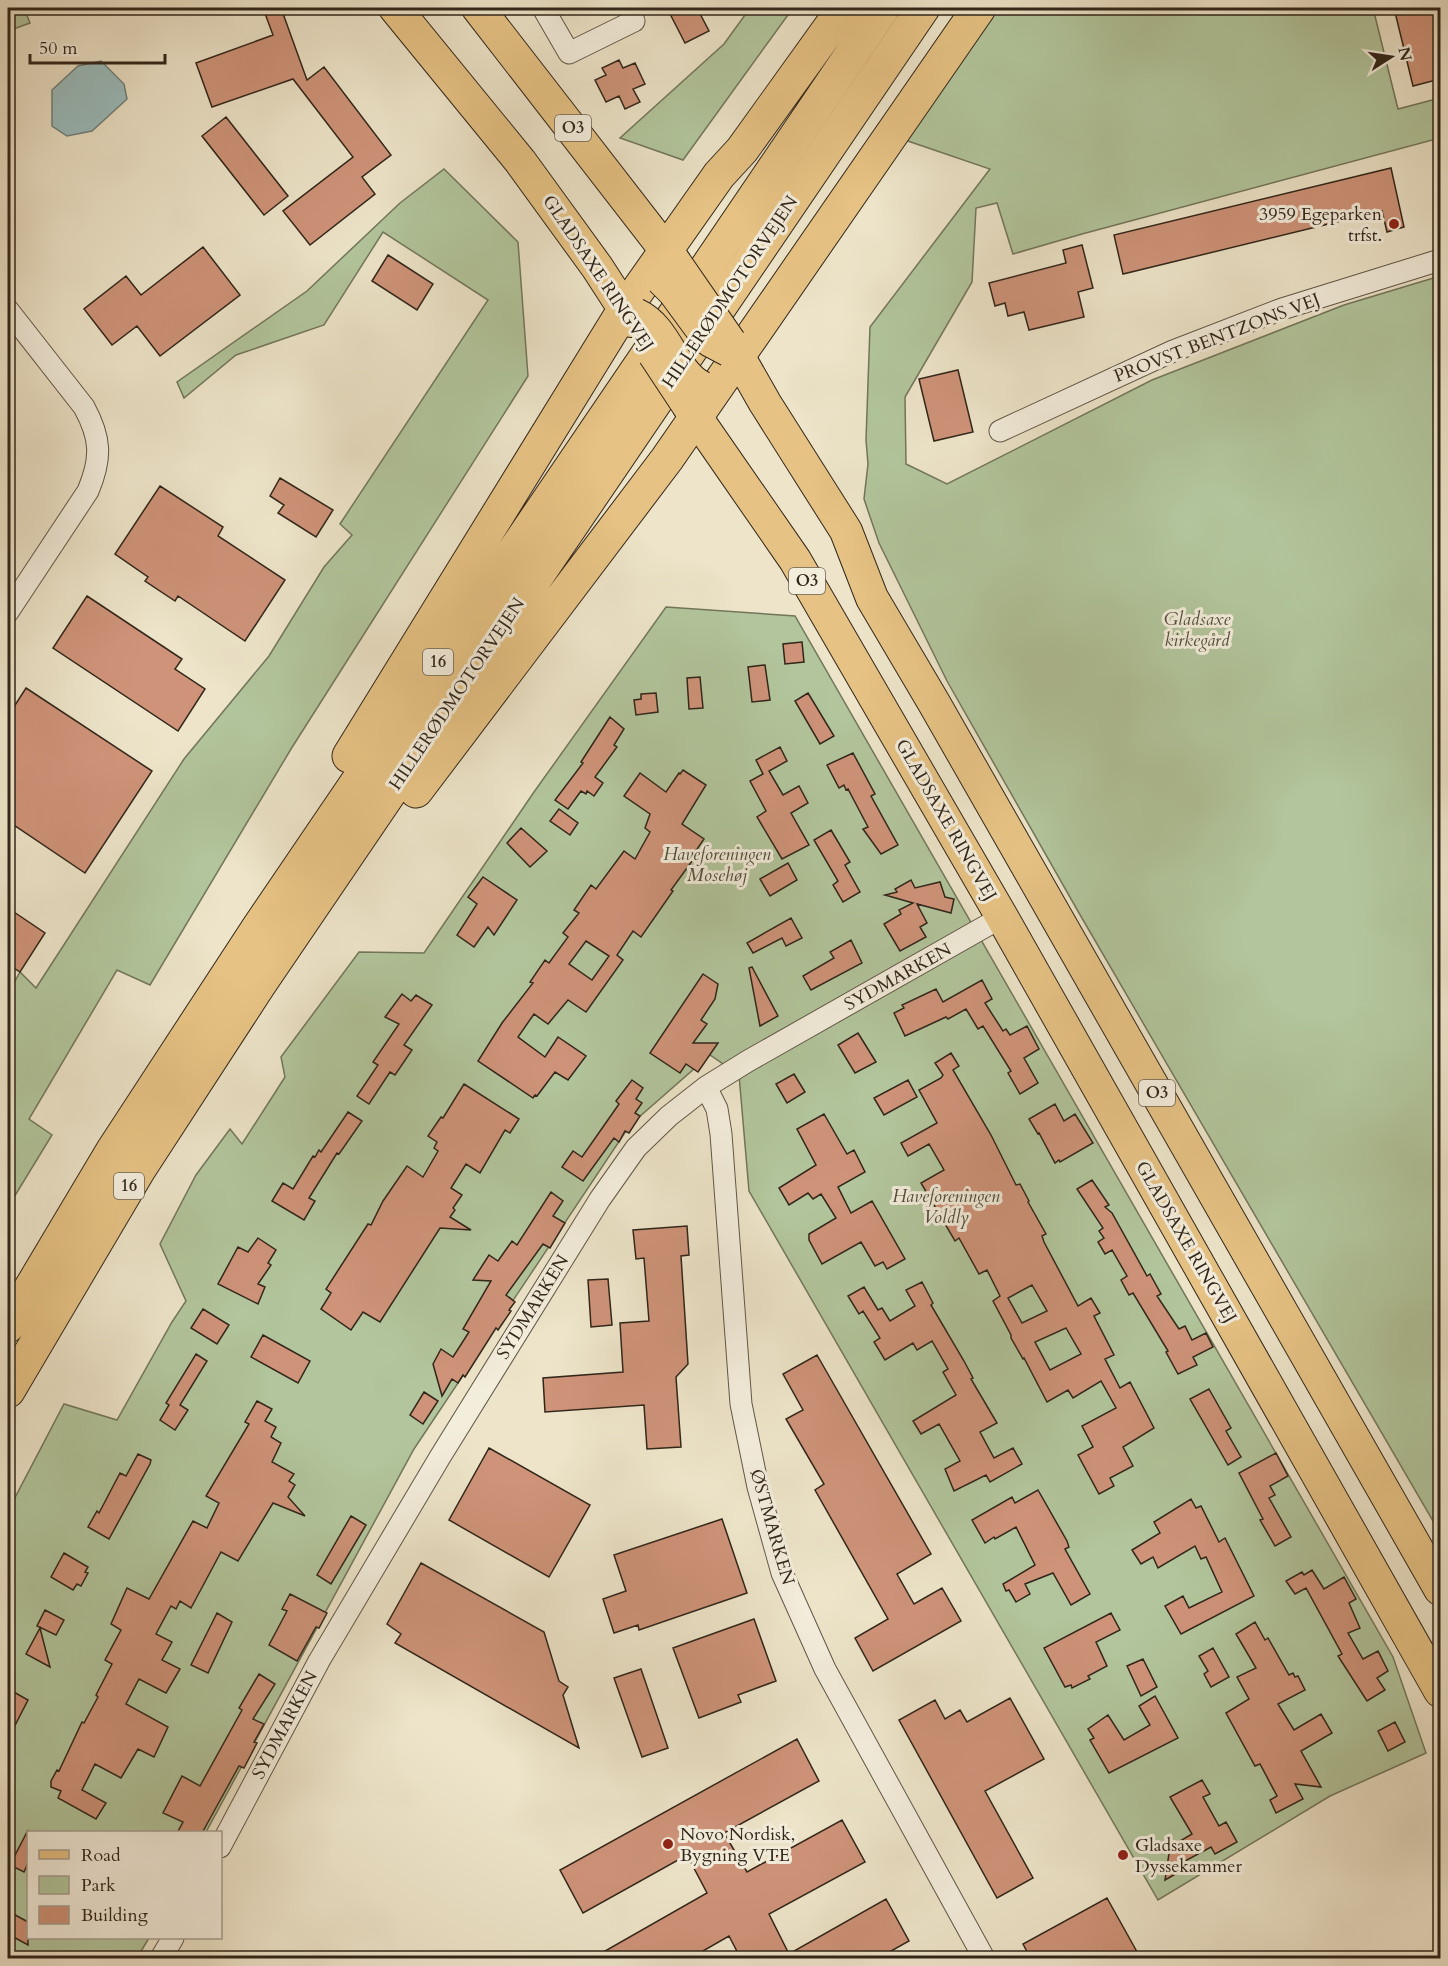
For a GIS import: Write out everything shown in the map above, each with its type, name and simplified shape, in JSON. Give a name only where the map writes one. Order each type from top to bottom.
[{"type":"highway","points":[[258,928],[306,825],[719,175],[741,150],[844,8]]},
{"type":"highway","name":"HILLERØDMOTORVEJEN","points":[[8,1326],[113,1150],[258,928],[883,8]]},
{"type":"highway","name":"HILLERØDMOTORVEJEN","points":[[8,1391],[138,1171],[259,985],[915,20],[932,8]]},
{"type":"highway","points":[[259,985],[320,927],[356,870],[668,459],[700,401],[734,350],[979,8]]},
{"type":"highway","points":[[663,266],[674,291],[710,340],[734,350]]},
{"type":"highway","points":[[631,315],[648,321],[687,377],[700,401]]},
{"type":"main road","name":"GLADSAXE RINGVEJ","points":[[395,8],[520,161],[631,315]]},
{"type":"main road","name":"O3","points":[[478,8],[663,266]]},
{"type":"main road","name":"O3","points":[[734,350],[846,531],[872,598],[1440,1589]]},
{"type":"main road","name":"GLADSAXE RINGVEJ","points":[[700,401],[1002,917],[1437,1689]]},
{"type":"street","points":[[543,8],[569,53],[634,21]]},
{"type":"street","name":"PROVST BENTZONS VEJ","points":[[1000,431],[1173,351],[1271,313],[1440,260]]},
{"type":"street","points":[[8,309],[84,407],[92,422],[99,449],[97,471],[88,491],[8,612]]},
{"type":"street","name":"SYDMARKEN","points":[[222,1843],[319,1661],[440,1457],[600,1199],[636,1148],[669,1116],[706,1087],[748,1060],[1002,917]]},
{"type":"street","name":"ØSTMARKEN","points":[[706,1087],[717,1109],[722,1134],[741,1404],[758,1487],[782,1573],[825,1669],[984,1959]]},
{"type":"street","points":[[161,1959],[171,1939]]},
{"type":"green space","points":[[8,8],[24,8],[30,23],[8,31]]},
{"type":"green space","points":[[750,8],[793,8],[683,160],[620,138],[724,44]]},
{"type":"green space","name":"Gladsaxe kirkegård","points":[[993,8],[1373,8],[1398,109],[1440,98],[1440,138],[1013,254],[997,203],[976,208],[972,282],[905,397],[906,464],[947,484],[1152,380],[1344,305],[1440,276],[1440,1533],[1079,913],[947,681],[879,543],[864,499],[868,464],[866,440],[870,327],[990,169],[905,140]]},
{"type":"green space","points":[[444,169],[518,242],[528,376],[291,749],[150,985],[117,970],[29,1119],[52,1135],[8,1207],[8,994],[20,972],[36,988],[184,759],[269,656],[324,567],[352,535],[340,524],[488,300],[383,232],[324,325],[236,355],[184,398],[177,382],[307,291],[400,203]]},
{"type":"green space","points":[[666,607],[795,616],[1393,1657],[1426,1753],[1330,1796],[1158,1900],[749,1191],[739,1075],[710,1055],[630,1125],[414,1449],[207,1831],[27,1831],[27,1939],[148,1939],[137,1958],[8,1958],[8,1511],[64,1404],[117,1420],[186,1301],[160,1244],[196,1175],[230,1129],[242,1144],[285,1077],[281,1057],[359,952],[424,953],[534,792]]},
{"type":"water","points":[[101,61],[124,84],[127,99],[92,131],[67,136],[52,126],[52,90],[78,66]]},
{"type":"building","points":[[263,8],[281,8],[307,80],[324,67],[391,155],[362,177],[375,194],[310,245],[283,211],[353,157],[293,79],[212,107],[196,63],[273,35]]},
{"type":"building","points":[[667,8],[697,8],[709,31],[685,43]]},
{"type":"building","points":[[1394,8],[1434,8],[1440,35],[1440,79],[1413,86]]},
{"type":"building","points":[[619,60],[623,68],[635,63],[645,84],[633,89],[640,102],[625,109],[619,96],[606,102],[595,80],[606,75],[602,68]]},
{"type":"building","points":[[226,117],[288,196],[264,215],[202,136]]},
{"type":"building","points":[[1391,168],[1404,227],[1387,232],[1382,211],[1123,274],[1114,235]]},
{"type":"building","points":[[1082,245],[1093,288],[1078,292],[1084,317],[1029,330],[1024,312],[1008,316],[1005,303],[995,306],[989,283],[1066,263],[1063,250]]},
{"type":"building","points":[[203,247],[240,295],[160,356],[137,326],[112,345],[84,309],[126,276],[141,295]]},
{"type":"building","points":[[388,255],[433,284],[417,310],[372,281]]},
{"type":"building","points":[[958,370],[973,432],[934,441],[919,379]]},
{"type":"building","points":[[280,478],[333,510],[316,537],[278,513],[284,505],[270,496]]},
{"type":"building","points":[[160,486],[223,527],[218,536],[285,580],[245,641],[178,596],[175,601],[145,581],[148,577],[115,554]]},
{"type":"building","points":[[87,596],[182,659],[175,669],[205,689],[178,731],[53,648]]},
{"type":"building","points":[[802,642],[804,662],[785,664],[783,644]]},
{"type":"building","points":[[765,665],[770,700],[752,702],[748,667]]},
{"type":"building","points":[[700,677],[703,708],[689,709],[687,678]]},
{"type":"building","points":[[26,688],[152,771],[85,873],[8,821],[8,716]]},
{"type":"building","points":[[656,693],[658,712],[636,715],[634,700],[641,699],[641,694]]},
{"type":"building","points":[[808,693],[834,736],[820,744],[795,701]]},
{"type":"building","points":[[610,717],[624,729],[614,745],[617,747],[595,777],[603,783],[594,796],[587,791],[586,794],[581,791],[568,809],[555,800],[583,763],[581,762]]},
{"type":"building","points":[[780,747],[787,761],[769,771],[783,795],[799,786],[808,803],[791,813],[809,845],[782,859],[757,817],[766,811],[750,781],[763,774],[756,760]]},
{"type":"building","points":[[853,753],[875,794],[871,796],[898,845],[881,854],[863,829],[868,827],[848,789],[846,790],[844,785],[839,788],[827,765]]},
{"type":"building","points":[[683,770],[706,785],[682,824],[704,839],[693,855],[695,857],[641,937],[633,931],[617,955],[623,960],[586,1012],[568,1000],[548,1024],[534,1014],[518,1037],[545,1057],[558,1037],[586,1056],[568,1080],[555,1072],[533,1098],[478,1061],[502,1023],[533,983],[530,982],[545,960],[549,963],[568,937],[563,933],[579,913],[574,910],[591,885],[596,889],[624,851],[635,859],[650,832],[645,828],[650,814],[624,796],[640,773],[666,792]],"holes":[[[586,941],[609,956],[592,980],[569,964]]]},
{"type":"building","points":[[559,809],[578,823],[570,835],[550,821]]},
{"type":"building","points":[[521,828],[547,851],[530,867],[507,843]]},
{"type":"building","points":[[831,830],[850,862],[845,865],[860,892],[843,902],[833,885],[838,881],[814,840]]},
{"type":"building","points":[[788,863],[797,880],[770,896],[760,879]]},
{"type":"building","points":[[483,877],[517,900],[494,935],[488,927],[474,947],[457,935],[477,904],[468,897]]},
{"type":"building","points":[[911,880],[915,888],[940,882],[945,897],[954,899],[951,913],[917,904],[927,923],[920,927],[926,937],[900,951],[884,924],[901,914],[899,910],[913,903],[885,895],[897,892],[895,889]]},
{"type":"building","points":[[8,908],[45,933],[20,972],[8,964]]},
{"type":"building","points":[[791,918],[802,938],[786,946],[782,938],[753,953],[747,943]]},
{"type":"building","points":[[851,940],[862,963],[811,990],[803,976],[834,958],[830,952]]},
{"type":"building","points":[[752,967],[778,1016],[760,1026],[749,968]]},
{"type":"building","points":[[703,974],[718,984],[715,999],[701,1020],[707,1024],[693,1043],[718,1043],[698,1072],[686,1064],[680,1073],[650,1053]]},
{"type":"building","points":[[982,980],[992,999],[985,1003],[1003,1031],[1006,1029],[1010,1035],[1027,1026],[1039,1049],[1024,1058],[1038,1083],[1020,1094],[1008,1073],[1011,1071],[983,1026],[978,1029],[966,1009],[948,1019],[946,1017],[905,1036],[894,1013],[904,1008],[902,1005],[936,989],[943,1002]]},
{"type":"building","points":[[402,994],[411,1001],[416,995],[432,1005],[404,1045],[412,1050],[395,1075],[390,1072],[369,1104],[357,1096],[378,1065],[373,1062],[399,1024],[385,1017]]},
{"type":"building","points":[[858,1033],[876,1062],[855,1073],[838,1045]]},
{"type":"building","points":[[951,1053],[959,1066],[953,1070],[991,1135],[1016,1185],[1020,1184],[1046,1234],[1042,1236],[1044,1242],[1078,1306],[1091,1298],[1100,1313],[1094,1316],[1114,1355],[1105,1359],[1120,1388],[1130,1382],[1154,1428],[1123,1447],[1133,1466],[1110,1478],[1114,1486],[1099,1494],[1078,1455],[1093,1447],[1082,1426],[1116,1408],[1101,1381],[1073,1398],[1068,1390],[1047,1402],[993,1301],[1000,1296],[987,1270],[979,1274],[959,1238],[955,1241],[921,1183],[944,1170],[929,1144],[908,1156],[901,1143],[937,1123],[919,1090],[943,1075],[935,1063]],"holes":[[[1032,1285],[1047,1311],[1022,1323],[1008,1298]],[[1066,1328],[1081,1354],[1050,1370],[1035,1342]]]},
{"type":"building","points":[[794,1074],[805,1092],[787,1103],[776,1084]]},
{"type":"building","points":[[632,1080],[643,1088],[636,1099],[642,1103],[635,1113],[640,1116],[629,1133],[625,1131],[619,1142],[614,1138],[583,1181],[562,1167],[573,1151],[582,1157],[619,1104],[616,1101]]},
{"type":"building","points":[[908,1080],[917,1097],[884,1115],[874,1098]]},
{"type":"building","points":[[464,1084],[519,1119],[510,1133],[505,1130],[480,1173],[466,1164],[451,1188],[462,1195],[450,1217],[471,1230],[440,1228],[380,1322],[363,1312],[351,1330],[321,1309],[331,1293],[326,1289],[368,1224],[371,1225],[383,1201],[407,1166],[423,1177],[438,1151],[434,1148],[437,1142],[428,1136],[441,1117],[443,1118]]},
{"type":"building","points":[[1055,1104],[1064,1121],[1075,1114],[1093,1143],[1055,1163],[1029,1119]]},
{"type":"building","points":[[348,1112],[362,1121],[339,1154],[337,1153],[309,1198],[315,1201],[304,1220],[272,1201],[283,1183],[293,1189],[313,1156],[315,1157],[319,1150],[321,1152]]},
{"type":"building","points":[[824,1114],[847,1154],[854,1150],[865,1172],[838,1187],[851,1213],[872,1201],[905,1259],[887,1269],[883,1262],[875,1266],[861,1242],[822,1264],[809,1240],[809,1234],[836,1218],[821,1194],[813,1199],[808,1193],[789,1205],[779,1188],[816,1165],[797,1129]]},
{"type":"building","points":[[1092,1180],[1109,1205],[1105,1207],[1112,1213],[1147,1276],[1150,1274],[1161,1294],[1157,1296],[1179,1329],[1185,1326],[1192,1340],[1206,1333],[1213,1347],[1193,1357],[1197,1365],[1178,1374],[1166,1352],[1168,1351],[1133,1293],[1129,1295],[1121,1280],[1127,1276],[1112,1250],[1105,1254],[1098,1242],[1104,1238],[1099,1231],[1103,1228],[1077,1189]]},
{"type":"building","points":[[551,1192],[563,1201],[553,1216],[565,1223],[550,1248],[543,1244],[506,1295],[515,1302],[509,1310],[511,1311],[498,1330],[496,1328],[465,1377],[463,1375],[458,1383],[452,1379],[442,1396],[433,1364],[441,1349],[453,1357],[469,1332],[463,1329],[491,1281],[473,1280],[489,1255],[498,1261],[512,1241],[517,1245]]},
{"type":"building","points":[[687,1226],[689,1255],[681,1256],[688,1364],[676,1377],[681,1447],[647,1449],[644,1405],[545,1412],[543,1378],[623,1372],[620,1323],[649,1321],[644,1258],[636,1259],[633,1230]]},
{"type":"building","points":[[258,1238],[276,1250],[268,1263],[271,1265],[258,1284],[265,1287],[258,1304],[218,1284],[238,1247],[248,1252]]},
{"type":"building","points":[[608,1279],[612,1325],[591,1327],[588,1280]]},
{"type":"building","points":[[922,1282],[933,1303],[931,1305],[997,1423],[980,1432],[994,1458],[1013,1448],[1022,1464],[990,1482],[986,1475],[954,1491],[945,1469],[960,1461],[939,1424],[921,1434],[913,1421],[956,1395],[943,1372],[948,1369],[932,1341],[917,1350],[913,1343],[885,1360],[874,1342],[880,1338],[863,1311],[859,1314],[848,1296],[864,1287],[878,1310],[882,1308],[890,1321],[915,1306],[906,1290]]},
{"type":"building","points":[[203,1309],[229,1325],[217,1344],[191,1328]]},
{"type":"building","points":[[263,1335],[310,1361],[298,1383],[251,1357]]},
{"type":"building","points":[[196,1354],[207,1361],[180,1405],[188,1410],[175,1430],[160,1420],[169,1405],[166,1403]]},
{"type":"building","points":[[817,1355],[931,1554],[897,1574],[914,1604],[942,1588],[961,1621],[873,1671],[855,1638],[888,1619],[815,1490],[824,1484],[786,1419],[803,1410],[783,1374]]},
{"type":"building","points":[[1209,1389],[1231,1428],[1226,1431],[1241,1457],[1228,1465],[1190,1399]]},
{"type":"building","points":[[424,1392],[438,1401],[423,1424],[410,1415]]},
{"type":"building","points":[[257,1401],[272,1409],[265,1421],[276,1427],[271,1437],[281,1443],[272,1462],[294,1474],[289,1481],[295,1485],[288,1497],[305,1516],[273,1503],[238,1561],[221,1552],[191,1608],[180,1601],[176,1609],[171,1606],[156,1634],[172,1642],[162,1660],[180,1669],[166,1693],[139,1679],[126,1704],[168,1727],[154,1757],[138,1749],[121,1778],[95,1764],[82,1790],[106,1803],[96,1819],[58,1798],[61,1791],[51,1787],[51,1781],[57,1770],[59,1771],[82,1722],[84,1723],[98,1697],[96,1695],[112,1664],[105,1660],[121,1630],[111,1624],[127,1588],[149,1599],[193,1521],[207,1528],[219,1503],[206,1496],[249,1424],[245,1422]]},
{"type":"building","points":[[489,1448],[590,1505],[549,1577],[449,1520]]},
{"type":"building","points":[[1276,1453],[1288,1476],[1270,1486],[1275,1495],[1269,1498],[1291,1537],[1275,1546],[1260,1520],[1263,1519],[1239,1473]]},
{"type":"building","points":[[138,1454],[151,1460],[150,1464],[109,1539],[88,1527],[97,1511],[99,1513],[120,1473],[126,1476]]},
{"type":"building","points":[[1038,1490],[1067,1541],[1069,1547],[1065,1549],[1090,1594],[1071,1605],[1053,1573],[1025,1584],[1030,1594],[1016,1602],[1003,1584],[1035,1565],[1016,1527],[985,1543],[972,1520],[1012,1497],[1015,1503]]},
{"type":"building","points":[[1191,1499],[1196,1508],[1201,1506],[1219,1542],[1225,1538],[1254,1596],[1181,1634],[1165,1606],[1183,1596],[1189,1608],[1222,1592],[1206,1557],[1201,1559],[1195,1546],[1158,1568],[1153,1557],[1141,1564],[1132,1550],[1160,1533],[1154,1522]]},
{"type":"building","points":[[351,1516],[366,1525],[331,1584],[317,1575]]},
{"type":"building","points":[[722,1519],[747,1593],[639,1630],[638,1625],[614,1633],[603,1599],[626,1591],[614,1555]]},
{"type":"building","points":[[64,1553],[88,1567],[85,1572],[88,1573],[81,1586],[77,1584],[73,1590],[51,1577]]},
{"type":"building","points":[[421,1563],[544,1632],[559,1681],[568,1687],[563,1695],[579,1748],[395,1643],[401,1634],[387,1624]]},
{"type":"building","points":[[1312,1570],[1324,1589],[1344,1577],[1356,1599],[1349,1603],[1360,1628],[1348,1633],[1363,1659],[1378,1651],[1388,1671],[1377,1678],[1385,1690],[1367,1701],[1338,1656],[1342,1654],[1306,1588],[1295,1594],[1286,1581],[1302,1572],[1304,1575]]},
{"type":"building","points":[[290,1594],[327,1613],[319,1628],[316,1627],[297,1661],[269,1645],[287,1611],[282,1609]]},
{"type":"building","points":[[45,1610],[64,1620],[56,1635],[37,1626]]},
{"type":"building","points":[[217,1613],[232,1622],[208,1673],[191,1665]]},
{"type":"building","points":[[1111,1613],[1120,1630],[1096,1642],[1107,1666],[1088,1676],[1090,1679],[1072,1688],[1071,1685],[1065,1687],[1044,1648]]},
{"type":"building","points":[[754,1619],[776,1681],[738,1695],[741,1702],[699,1718],[673,1648]]},
{"type":"building","points":[[1255,1622],[1265,1640],[1268,1638],[1289,1675],[1293,1673],[1295,1677],[1298,1676],[1305,1690],[1278,1704],[1294,1730],[1321,1714],[1332,1733],[1301,1751],[1321,1787],[1295,1784],[1303,1799],[1276,1813],[1270,1800],[1277,1796],[1260,1764],[1255,1766],[1226,1713],[1249,1699],[1237,1677],[1256,1668],[1236,1634]]},
{"type":"building","points":[[40,1628],[50,1667],[26,1654]]},
{"type":"building","points":[[1213,1648],[1229,1677],[1211,1687],[1204,1674],[1208,1671],[1199,1656]]},
{"type":"building","points":[[1143,1659],[1157,1687],[1141,1696],[1127,1666]]},
{"type":"building","points":[[641,1669],[668,1748],[642,1757],[614,1678]]},
{"type":"building","points":[[259,1674],[275,1684],[253,1719],[264,1724],[254,1742],[257,1743],[244,1768],[239,1766],[203,1831],[178,1831],[183,1822],[163,1813],[182,1776],[200,1786],[242,1710],[239,1708]]},
{"type":"building","points":[[12,1691],[28,1700],[8,1739],[8,1699]]},
{"type":"building","points":[[1155,1696],[1178,1738],[1109,1773],[1090,1740],[1094,1738],[1088,1729],[1108,1715],[1124,1740],[1150,1725],[1139,1706]]},
{"type":"building","points":[[1010,1698],[1044,1759],[985,1791],[1033,1878],[997,1898],[899,1720],[935,1700],[945,1719],[960,1710],[967,1722]]},
{"type":"building","points":[[1395,1722],[1405,1742],[1388,1751],[1378,1731]]},
{"type":"building","name":"Novo Nordisk, Bygning VTE","points":[[797,1739],[819,1781],[724,1833],[747,1872],[842,1820],[865,1862],[769,1914],[789,1954],[886,1899],[909,1941],[877,1959],[741,1959],[729,1936],[689,1959],[591,1959],[707,1893],[687,1855],[583,1913],[560,1870]]},
{"type":"building","points":[[1202,1780],[1210,1794],[1203,1797],[1219,1826],[1226,1822],[1237,1842],[1215,1854],[1211,1847],[1185,1861],[1188,1867],[1165,1880],[1170,1847],[1192,1834],[1170,1797]]},
{"type":"building","points":[[27,1832],[27,1865],[24,1872],[10,1865]]},
{"type":"building","points":[[1107,1898],[1141,1959],[1031,1959],[1023,1944]]},
{"type":"building","points":[[8,1911],[27,1921],[28,1945],[8,1934]]},
{"type":"place","name":"3959 Egeparken trfst.","points":[[1394,224]]},
{"type":"place","name":"Novo Nordisk, Bygning VTE","points":[[668,1844]]},
{"type":"place","name":"Gladsaxe Dyssekammer","points":[[1123,1855]]},
{"type":"park label","name":"Haveforeningen Mosehøj","points":[[717,864]]},
{"type":"park label","name":"Haveforeningen Voldly","points":[[946,1206]]}]
